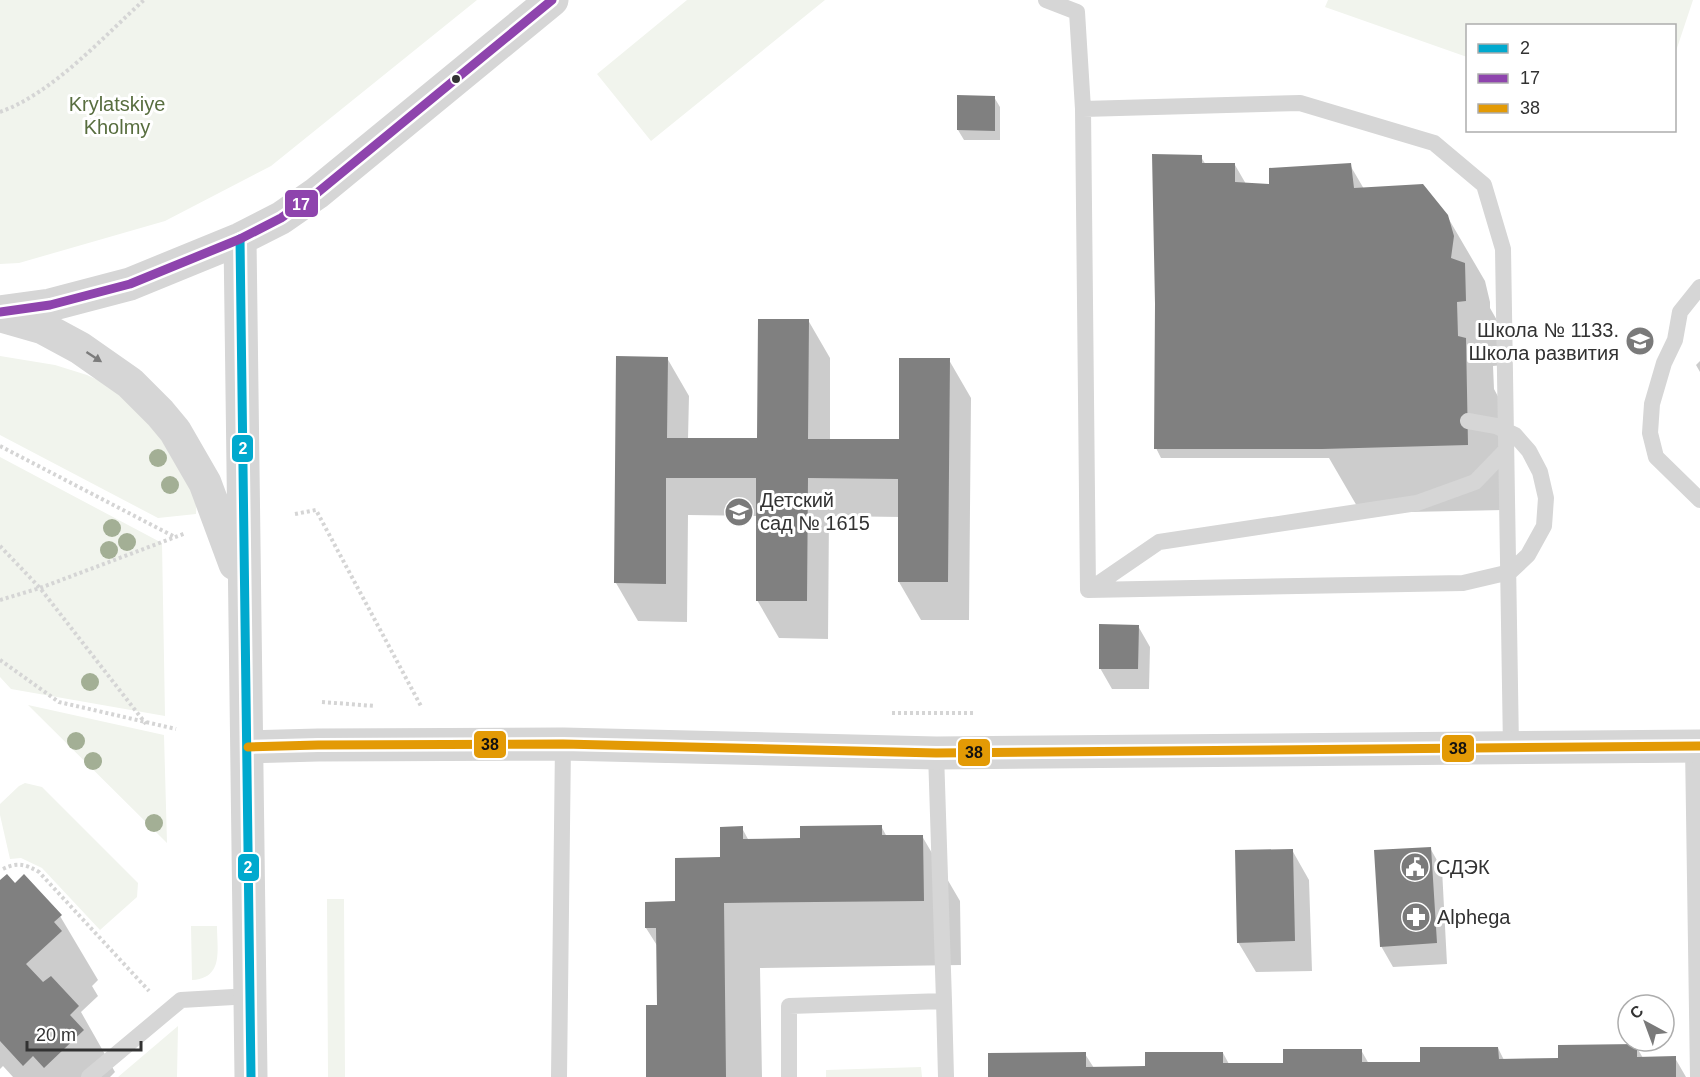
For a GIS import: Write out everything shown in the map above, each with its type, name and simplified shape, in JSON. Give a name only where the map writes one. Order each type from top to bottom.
[{"type":"street","points":[[0,314],[50,305],[130,284],[240,239],[281,218],[317,194],[552,0]]},
{"type":"street","points":[[240,239],[251,1077]]},
{"type":"street","points":[[0,314],[43,328],[80,348],[130,383],[176,431],[205,483],[245,594]]},
{"type":"street","points":[[248,747],[563,744],[936,753],[1697,746]]},
{"type":"lane","points":[[1046,0],[1077,12],[1083,109],[1088,590]]},
{"type":"lane","points":[[1083,109],[1300,103],[1434,144],[1485,185],[1503,249],[1511,748]]},
{"type":"lane","points":[[1700,287],[1680,312],[1675,340],[1664,363],[1652,404],[1650,433],[1656,457],[1700,500]]},
{"type":"lane","points":[[1088,590],[1463,583],[1510,572],[1528,555],[1544,526],[1546,498],[1540,472],[1529,451],[1515,435],[1496,426],[1468,421]]},
{"type":"lane","points":[[1088,590],[1159,542],[1417,502],[1475,482],[1506,450]]},
{"type":"lane","points":[[559,1077],[563,744]]},
{"type":"lane","points":[[1697,746],[1698,1077]]},
{"type":"lane","points":[[936,753],[946,1077]]},
{"type":"lane","points":[[89,1077],[181,1000],[251,996]]},
{"type":"lane","points":[[789,1077],[789,1006],[944,1001]]},
{"type":"path","points":[[0,112],[19,105],[53,82],[144,0]]},
{"type":"path","points":[[0,446],[174,537],[40,588],[0,600]]},
{"type":"path","points":[[295,514],[316,510],[422,708]]},
{"type":"path","points":[[0,546],[40,588],[146,724]]},
{"type":"path","points":[[0,660],[59,702],[146,724],[176,729]]},
{"type":"path","points":[[3,869],[13,864],[21,864],[39,872],[150,992]]},
{"type":"green space","name":"Krylatskiye Kholmy","points":[[0,0],[477,0],[271,166],[165,221],[19,263],[0,264]]},
{"type":"green space","points":[[687,0],[825,0],[651,141],[597,74]]},
{"type":"green space","points":[[1328,0],[1693,0],[1676,51],[1676,24],[1466,24],[1466,57],[1325,7]]},
{"type":"green space","points":[[0,356],[55,365],[87,375],[117,389],[138,404],[197,494],[196,514],[158,518],[0,435]]},
{"type":"green space","points":[[0,457],[162,543],[165,716],[11,689],[0,677]]},
{"type":"green space","points":[[28,705],[164,735],[167,843]]},
{"type":"green space","points":[[25,783],[42,787],[138,883],[137,897],[100,930],[42,868],[21,858],[10,859],[0,815],[0,804]]},
{"type":"green space","points":[[327,899],[344,899],[345,1077],[328,1077]]},
{"type":"green space","points":[[191,926],[217,926],[218,944],[214,968],[202,978],[192,980]]},
{"type":"green space","points":[[178,1026],[177,1077],[118,1077]]},
{"type":"green space","points":[[921,1067],[922,1077],[826,1077],[826,1070]]},
{"type":"building","points":[[957,95],[995,96],[995,131],[957,130]]},
{"type":"building","points":[[1152,154],[1202,155],[1202,163],[1235,163],[1235,182],[1269,184],[1269,168],[1351,163],[1354,188],[1423,184],[1448,215],[1454,236],[1451,258],[1465,263],[1466,301],[1457,302],[1458,336],[1466,338],[1468,445],[1322,449],[1154,449],[1155,304]]},
{"type":"building","points":[[758,319],[809,319],[808,439],[899,439],[899,358],[950,358],[948,582],[898,582],[898,479],[808,478],[807,601],[756,601],[756,478],[666,478],[666,584],[614,583],[616,356],[668,357],[667,438],[757,438]]},
{"type":"building","points":[[1099,624],[1139,625],[1138,669],[1099,669]]},
{"type":"building","points":[[882,825],[882,835],[923,835],[924,901],[724,903],[726,1077],[646,1077],[646,1005],[657,1005],[656,928],[645,928],[645,902],[675,901],[675,858],[720,857],[720,827],[743,826],[743,839],[800,838],[800,826]]},
{"type":"building","points":[[1431,847],[1437,943],[1380,947],[1374,850]]},
{"type":"building","points":[[1293,849],[1295,941],[1237,943],[1235,850]]},
{"type":"building","points":[[7,874],[15,883],[24,874],[62,915],[54,922],[62,931],[26,964],[43,982],[51,976],[79,1006],[70,1015],[84,1030],[44,1068],[33,1056],[23,1066],[0,1041],[0,880]]},
{"type":"building","points":[[1616,1044],[1616,1053],[1637,1053],[1637,1057],[1676,1056],[1676,1077],[988,1077],[988,1053],[1086,1052],[1086,1067],[1145,1066],[1145,1052],[1223,1052],[1223,1063],[1283,1063],[1283,1049],[1362,1049],[1362,1062],[1420,1062],[1420,1047],[1498,1047],[1499,1059],[1558,1058],[1558,1045]]},
{"type":"transit line","name":"17","points":[[0,312],[50,305],[130,284],[240,239],[281,218],[317,193],[552,0]]},
{"type":"transit line","name":"2","points":[[240,239],[251,1077]]},
{"type":"transit line","name":"38","points":[[248,747],[563,744],[936,753],[1700,746]]},
{"type":"place","name":"Школа № 1133. Школа развития","points":[[1640,341]]},
{"type":"place","name":"Детский сад № 1615","points":[[739,512]]},
{"type":"place","name":"СДЭК","points":[[1415,867]]},
{"type":"place","name":"Alphega","points":[[1416,917]]}]
